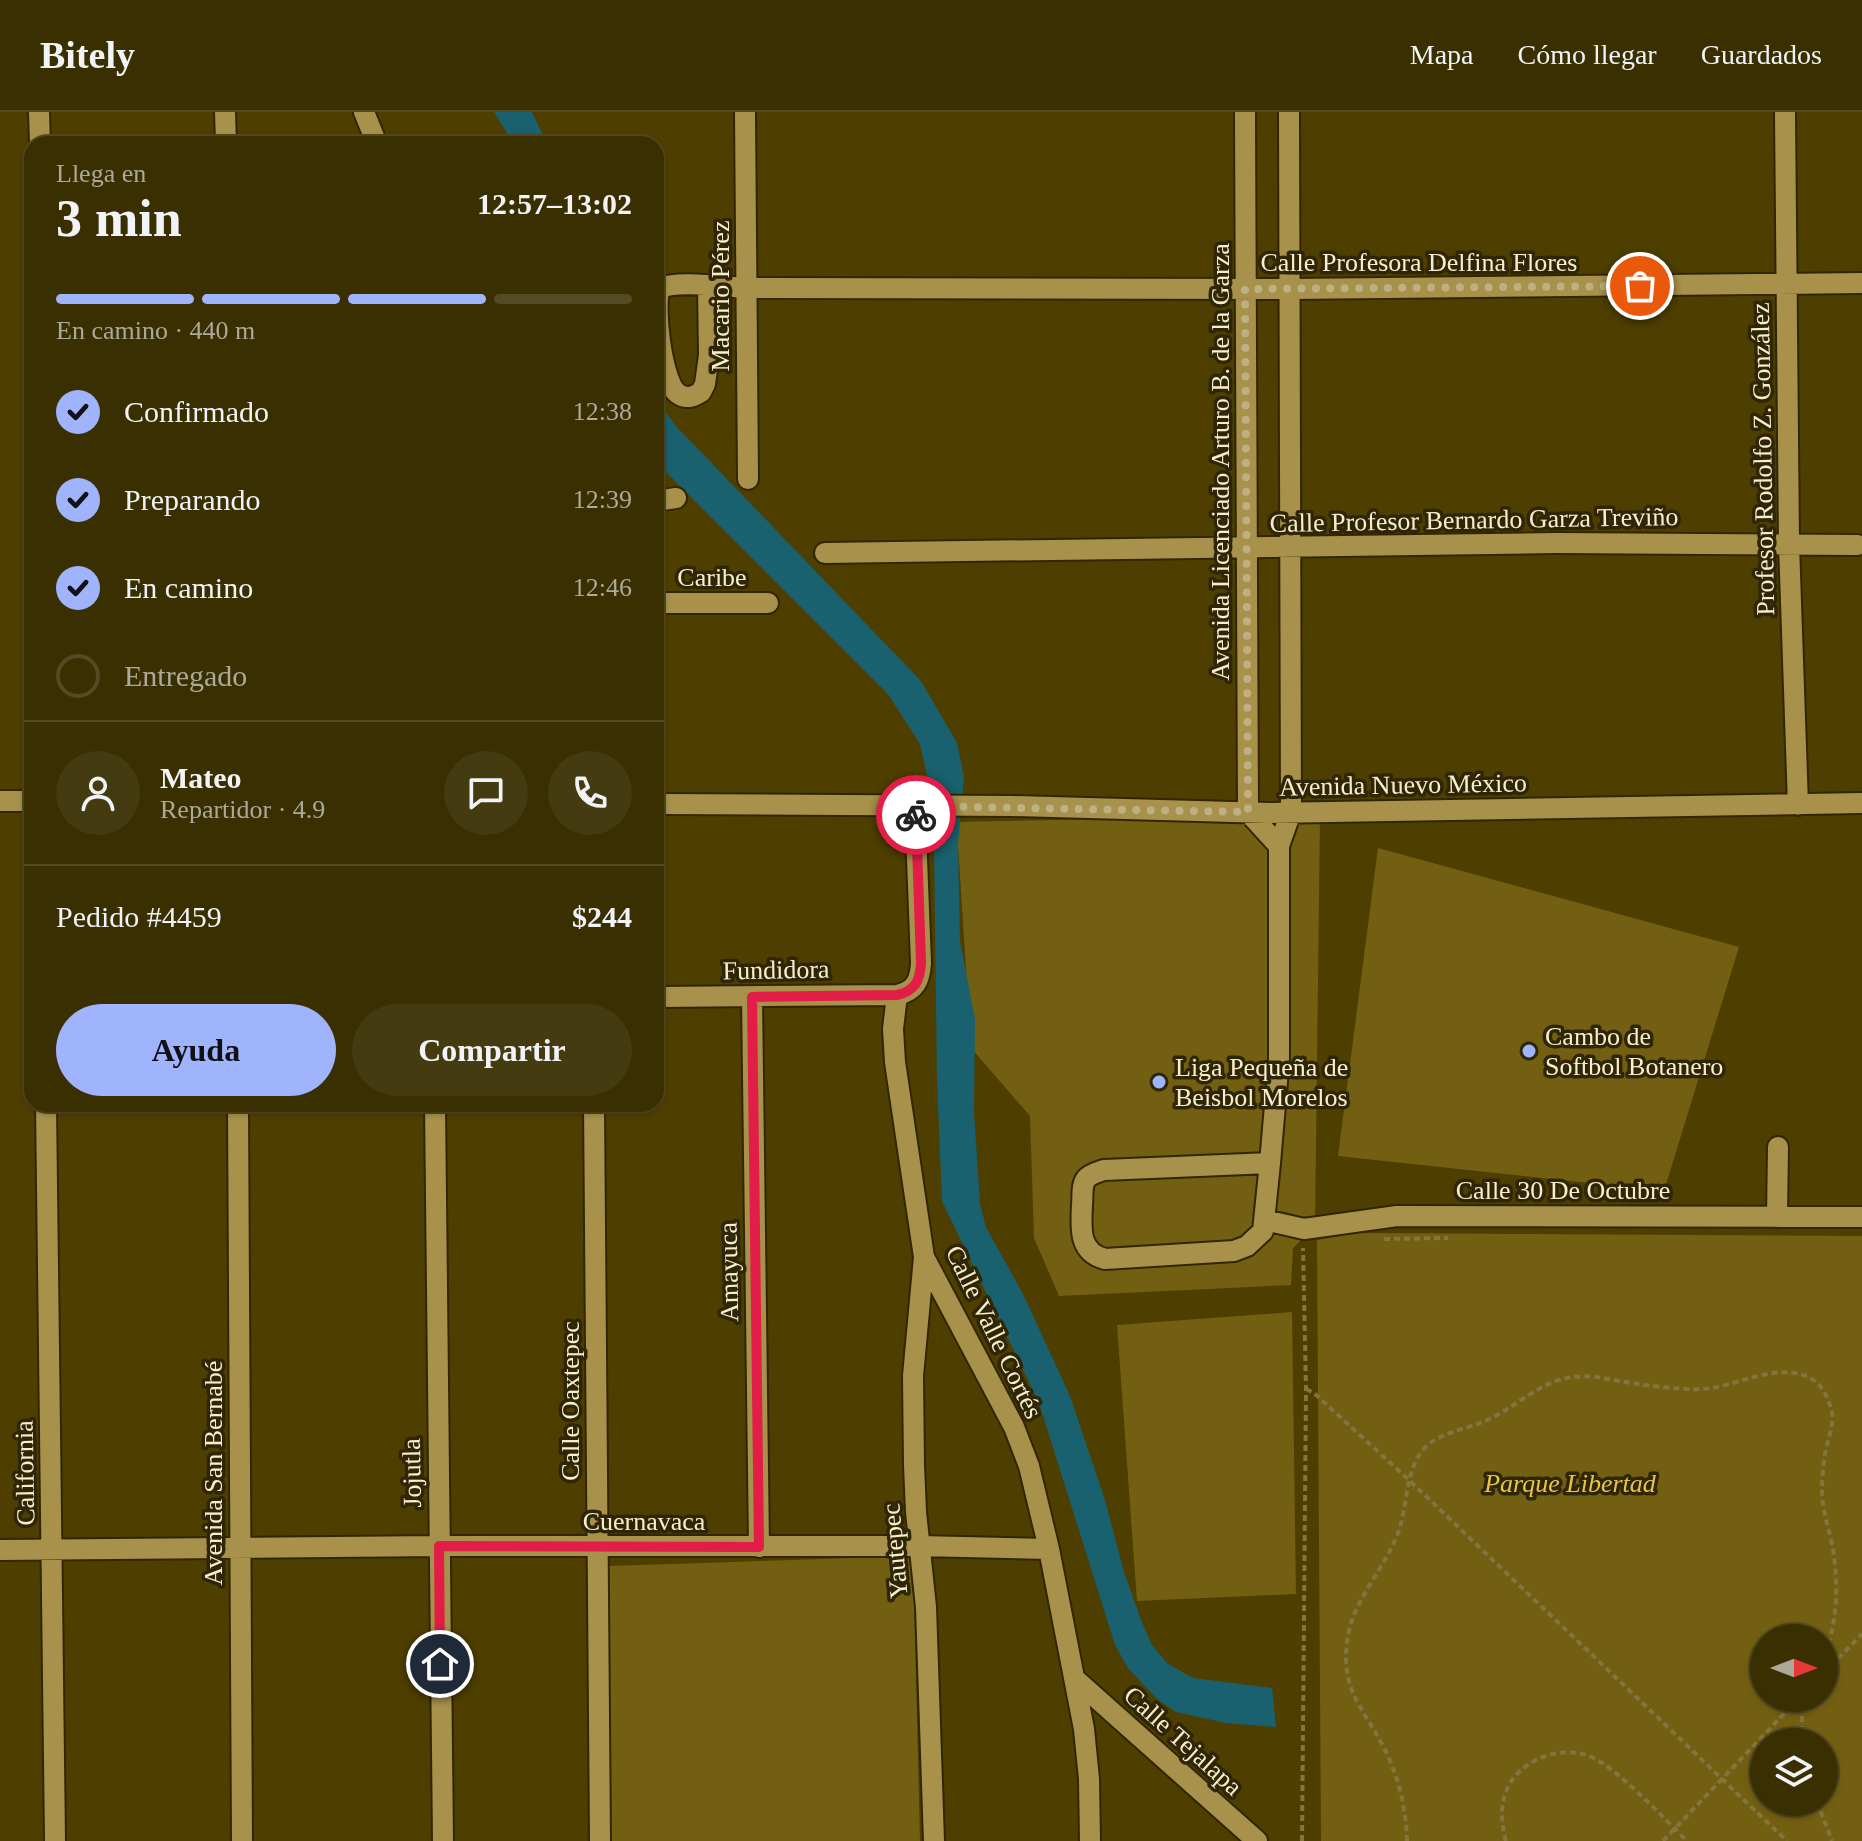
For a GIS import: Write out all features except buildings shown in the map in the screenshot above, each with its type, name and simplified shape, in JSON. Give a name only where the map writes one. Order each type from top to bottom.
[{"type":"street","points":[[39,112],[40,136]]},
{"type":"street","points":[[225,112],[226,136]]},
{"type":"street","points":[[364,112],[374,136]]},
{"type":"street","name":"Macario Pérez","points":[[745,112],[748,479]]},
{"type":"street","name":"Avenida Licenciado Arturo B. de la Garza","points":[[1245,112],[1248,812]]},
{"type":"street","points":[[1270,1163],[1104,1170],[1086,1179],[1083,1188],[1081,1232],[1084,1243],[1095,1256],[1105,1259],[1234,1251],[1260,1236],[1265,1220],[1270,1163],[1279,1059],[1279,846],[1291,812],[1289,112]]},
{"type":"street","name":"Profesor Rodolfo Z. González","points":[[1785,112],[1789,544],[1798,805]]},
{"type":"street","name":"Calle Profesora Delfina Flores","points":[[664,286],[1291,289],[1862,283]]},
{"type":"street","name":"Calle Profesora Delfina Flores","points":[[664,355],[671,386],[678,394],[690,397],[701,392],[708,371],[708,286]]},
{"type":"street","name":"Calle Profesor Bernardo Garza Treviño","points":[[825,553],[1556,543],[1857,545]]},
{"type":"street","name":"Caribe","points":[[664,603],[768,603]]},
{"type":"street","points":[[0,801],[24,801]]},
{"type":"street","name":"Avenida Nuevo México","points":[[664,804],[1291,812],[1862,803]]},
{"type":"street","points":[[897,995],[912,990],[921,973],[919,806]]},
{"type":"street","points":[[1248,812],[1279,846]]},
{"type":"street","name":"Fundidora","points":[[664,997],[897,995]]},
{"type":"street","name":"Calle Valle Cortés","points":[[897,995],[893,1029],[895,1062],[924,1257],[1014,1427],[1029,1466],[1075,1679],[1087,1754],[1090,1841]]},
{"type":"street","name":"Amayuca","points":[[752,997],[759,1547]]},
{"type":"street","name":"California","points":[[46,1112],[55,1841]]},
{"type":"street","name":"Avenida San Bernabé","points":[[238,1112],[242,1841]]},
{"type":"street","name":"Jojutla","points":[[435,1112],[443,1841]]},
{"type":"street","name":"Calle Oaxtepec","points":[[594,1112],[600,1841]]},
{"type":"street","points":[[1777,1217],[1778,1147]]},
{"type":"street","name":"Calle 30 De Octubre","points":[[1265,1220],[1304,1229],[1397,1216],[1862,1217]]},
{"type":"street","name":"Yautepec","points":[[924,1257],[913,1376],[914,1465],[926,1607],[934,1841]]},
{"type":"street","name":"Cuernavaca","points":[[0,1550],[439,1546],[1049,1549]]},
{"type":"street","name":"Calle Tejalapa","points":[[1075,1679],[1257,1841]]},
{"type":"path","points":[[1374,1240],[1453,1238]]},
{"type":"path","points":[[1302,1841],[1305,1243]]},
{"type":"path","points":[[1407,1841],[1407,1819],[1398,1782],[1384,1747],[1355,1702],[1345,1667],[1347,1639],[1359,1605],[1398,1533],[1409,1480],[1417,1458],[1427,1444],[1485,1421],[1556,1381],[1577,1375],[1706,1389],[1783,1373],[1805,1376],[1817,1382],[1827,1397],[1832,1414],[1822,1488],[1823,1511],[1836,1570],[1836,1607],[1832,1624]]},
{"type":"path","points":[[1306,1389],[1409,1480],[1787,1841]]},
{"type":"path","points":[[1838,1659],[1862,1634]]},
{"type":"path","points":[[1663,1841],[1786,1712]]},
{"type":"path","points":[[1506,1841],[1501,1807],[1514,1777],[1540,1758],[1575,1753],[1604,1764],[1687,1841]]},
{"type":"path","points":[[1822,1816],[1832,1841]]},
{"type":"green space","name":"Liga Pequeña de Beisbol Morelos","points":[[1320,815],[1315,1227],[1293,1248],[1291,1285],[1059,1296],[1034,1238],[1030,1116],[971,1048],[958,844],[953,822]]},
{"type":"green space","name":"Cambo de Softbol Botanero","points":[[1378,848],[1739,947],[1664,1191],[1338,1156]]},
{"type":"green space","name":"Parque Libertad","points":[[1357,1233],[1862,1236],[1862,1841],[1321,1841],[1317,1240]]},
{"type":"green space","points":[[1292,1312],[1296,1594],[1137,1601],[1117,1325]]},
{"type":"green space","points":[[913,1556],[920,1841],[610,1841],[609,1566]]},
{"type":"water","points":[[494,112],[532,112],[543,136],[509,136]]},
{"type":"water","points":[[664,409],[675,425],[921,681],[957,743],[964,777],[958,844],[960,941],[975,1019],[974,1112],[980,1204],[986,1227],[1023,1294],[1070,1396],[1105,1500],[1124,1572],[1152,1645],[1167,1663],[1193,1678],[1272,1688],[1276,1727],[1226,1723],[1176,1712],[1157,1699],[1128,1668],[1115,1645],[1039,1403],[942,1201],[934,842],[927,775],[920,744],[888,694],[664,470]]},
{"type":"way so far","points":[[916,815],[915,806],[1248,812],[1245,289],[1640,286]]},
{"type":"place","name":"Cambo de Softbol Botanero","points":[[1529,1051]]},
{"type":"place","name":"Liga Pequeña de Beisbol Morelos","points":[[1159,1082]]},
{"type":"route","points":[[440,1664],[439,1546],[759,1547],[752,997],[897,995],[912,990],[921,973],[916,815]]}]
